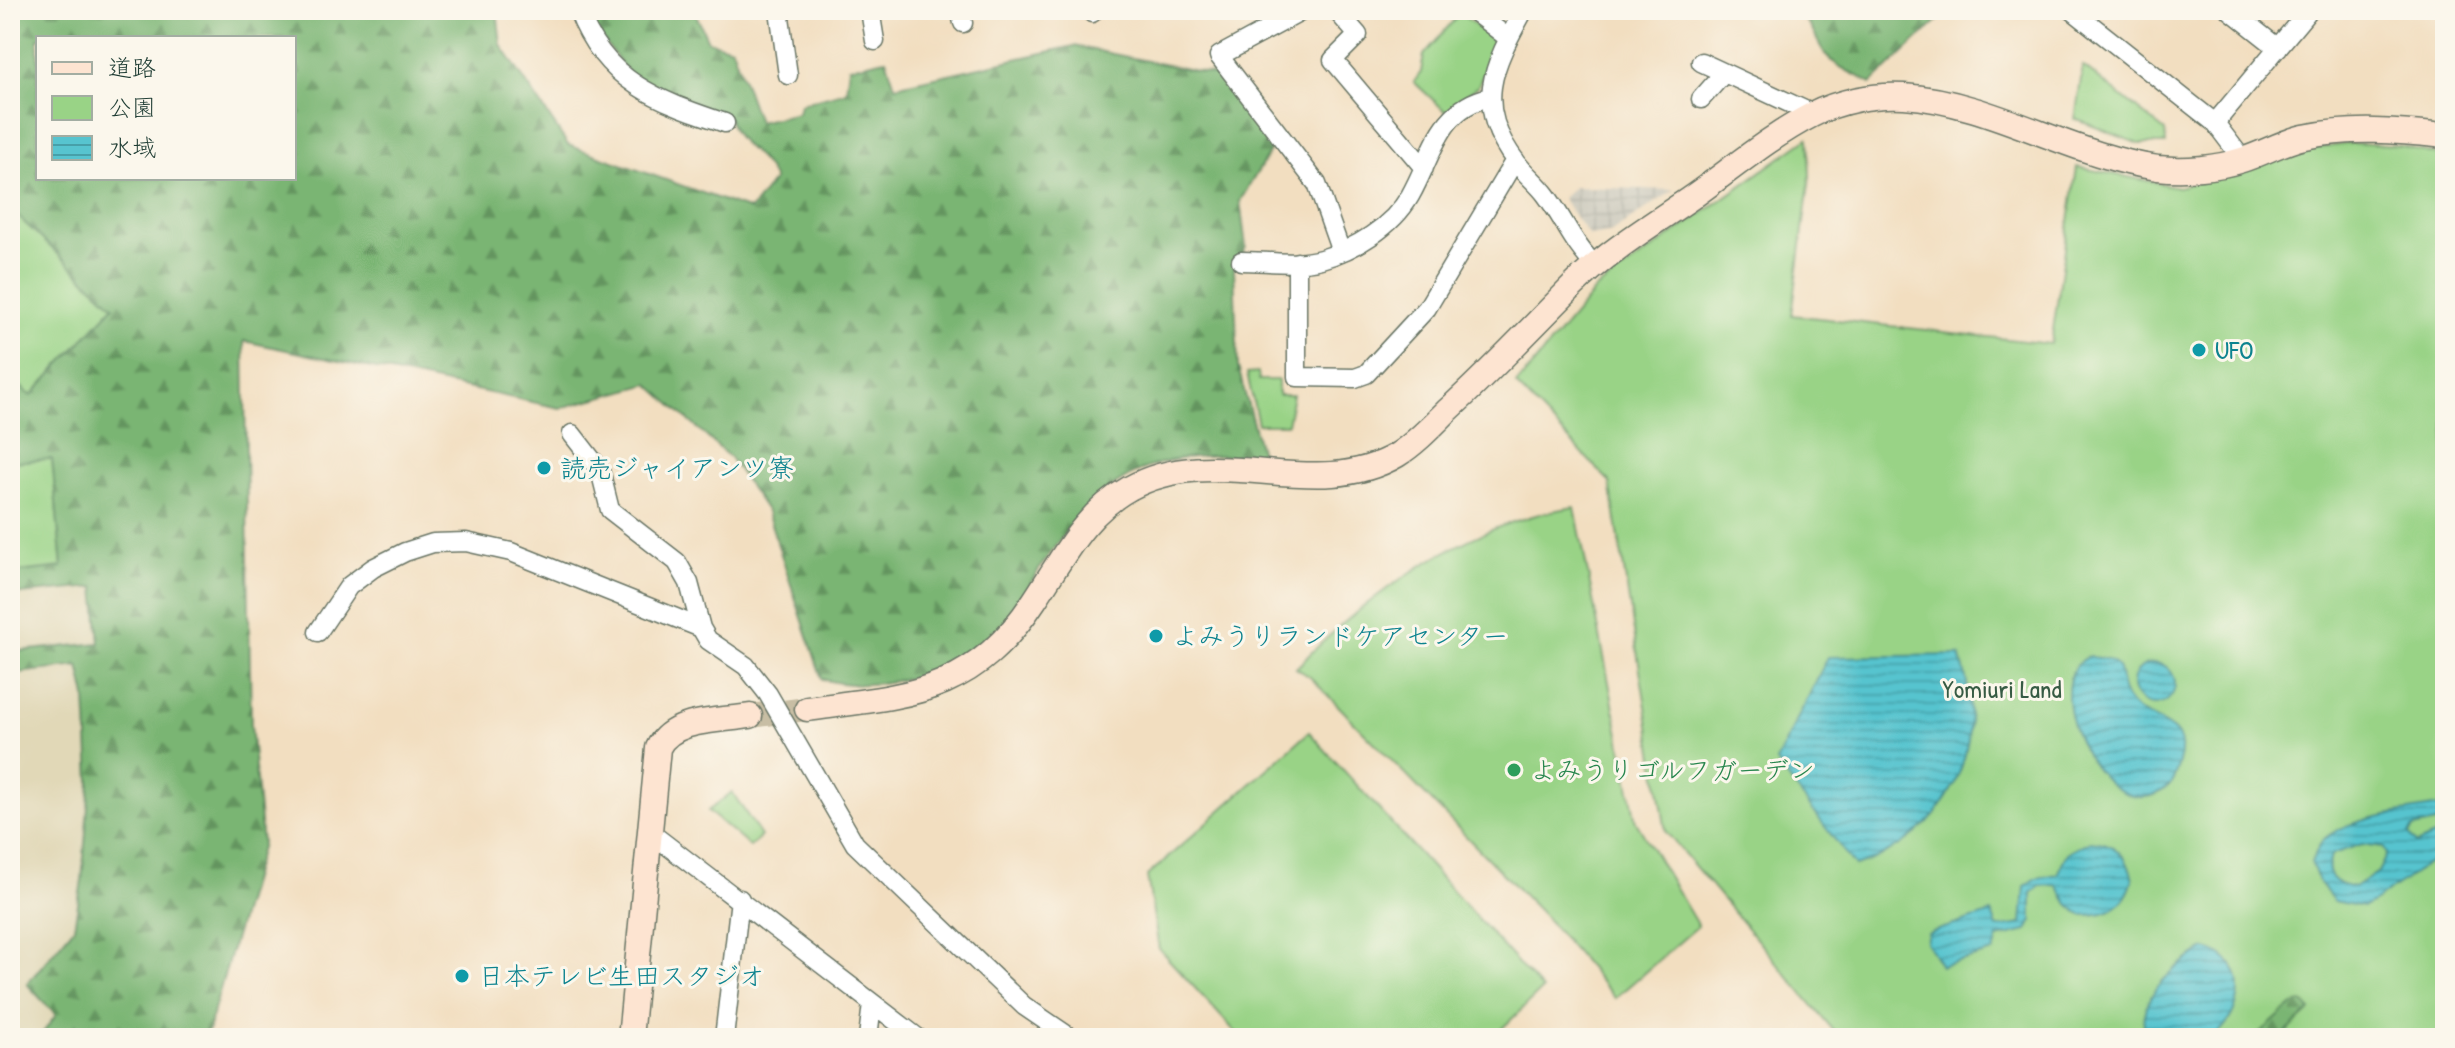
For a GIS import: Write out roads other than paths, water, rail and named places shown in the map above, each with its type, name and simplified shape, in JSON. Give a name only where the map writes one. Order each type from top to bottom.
[{"type":"street","points":[[578,10],[589,39],[617,74],[636,88],[725,123]]},
{"type":"street","points":[[779,10],[788,75]]},
{"type":"street","points":[[870,10],[875,41]]},
{"type":"street","points":[[1304,10],[1219,56],[1317,184],[1341,252]]},
{"type":"street","points":[[1336,10],[1358,35],[1333,60],[1424,168]]},
{"type":"street","points":[[1472,10],[1508,38]]},
{"type":"street","points":[[1524,10],[1493,68],[1490,97],[1494,125],[1515,160],[1546,194],[1582,253],[1596,266]]},
{"type":"street","points":[[2072,10],[2215,123],[2243,160]]},
{"type":"street","points":[[2230,10],[2278,48]]},
{"type":"street","points":[[2215,123],[2309,10]]},
{"type":"street","points":[[1701,62],[1813,114]]},
{"type":"street","points":[[1701,99],[1724,73]]},
{"type":"street","points":[[807,709],[926,691],[964,675],[1003,643],[1034,601],[1065,548],[1096,512],[1128,489],[1161,473],[1198,467],[1237,467],[1291,474],[1333,474],[1397,455],[1504,359],[1596,266],[1813,114],[1861,98],[1905,96],[1957,107],[2160,168],[2213,167],[2243,160],[2298,138],[2346,131],[2445,136]]},
{"type":"street","points":[[1241,261],[1297,262],[1341,252],[1391,220],[1409,198],[1443,126],[1472,100],[1490,97]]},
{"type":"street","points":[[1297,262],[1297,377],[1355,378],[1366,374],[1427,308],[1515,160]]},
{"type":"street","points":[[572,434],[600,470],[610,510],[677,562],[696,602],[701,628],[708,640],[746,666],[768,694],[855,844],[1024,1006],[1071,1038]]},
{"type":"street","points":[[318,632],[349,586],[373,568],[405,552],[433,543],[466,542],[525,557],[701,628]]},
{"type":"street","points":[[630,1038],[651,833],[654,771],[664,735],[682,726],[750,716]]},
{"type":"street","points":[[651,833],[918,1038]]},
{"type":"street","points":[[724,1038],[740,899]]},
{"type":"street","points":[[868,1038],[872,1003]]},
{"type":"water","points":[[1960,655],[1968,690],[1970,723],[1965,755],[1954,784],[1938,811],[1916,833],[1888,852],[1855,866],[1776,762],[1828,657]]},
{"type":"water","points":[[2088,657],[2103,659],[2117,666],[2122,687],[2131,704],[2174,730],[2179,738],[2179,762],[2173,779],[2148,797],[2125,793],[2104,777],[2086,754],[2073,725],[2068,697],[2072,673]]},
{"type":"water","points":[[2154,663],[2169,669],[2175,684],[2169,699],[2154,705],[2139,699],[2133,684],[2139,669]]},
{"type":"water","points":[[2445,805],[2445,821],[2413,828],[2409,834],[2416,844],[2445,831],[2445,852],[2375,901],[2364,907],[2334,901],[2319,882],[2311,862],[2319,845],[2334,832],[2364,820]],"holes":[[[2362,844],[2383,847],[2387,854],[2378,872],[2354,888],[2341,884],[2329,873],[2333,854]]]},
{"type":"water","points":[[2090,841],[2113,847],[2128,864],[2133,879],[2121,903],[2100,914],[2081,915],[2068,904],[2057,885],[2040,886],[2032,893],[2032,920],[2027,931],[1998,938],[1994,952],[1941,966],[1926,942],[1928,933],[1992,913],[1997,928],[2022,924],[2025,886],[2037,878],[2057,874],[2067,853]]},
{"type":"water","points":[[2206,949],[2221,955],[2231,964],[2237,976],[2239,989],[2232,1016],[2212,1038],[2148,1038],[2144,1024],[2151,997],[2170,973]]},
{"type":"tunnel","points":[[750,716],[807,709]]},
{"type":"place","name":"UFO","points":[[2199,350]]},
{"type":"place","name":"読売ジャイアンツ寮","points":[[544,468]]},
{"type":"place","name":"よみうりランドケアセンター","points":[[1156,636]]},
{"type":"place","name":"よみうりゴルフガーデン","points":[[1514,770]]},
{"type":"place","name":"日本テレビ生田スタジオ","points":[[462,976]]},
{"type":"park label","name":"Yomiuri Land","points":[[2002,689]]}]
